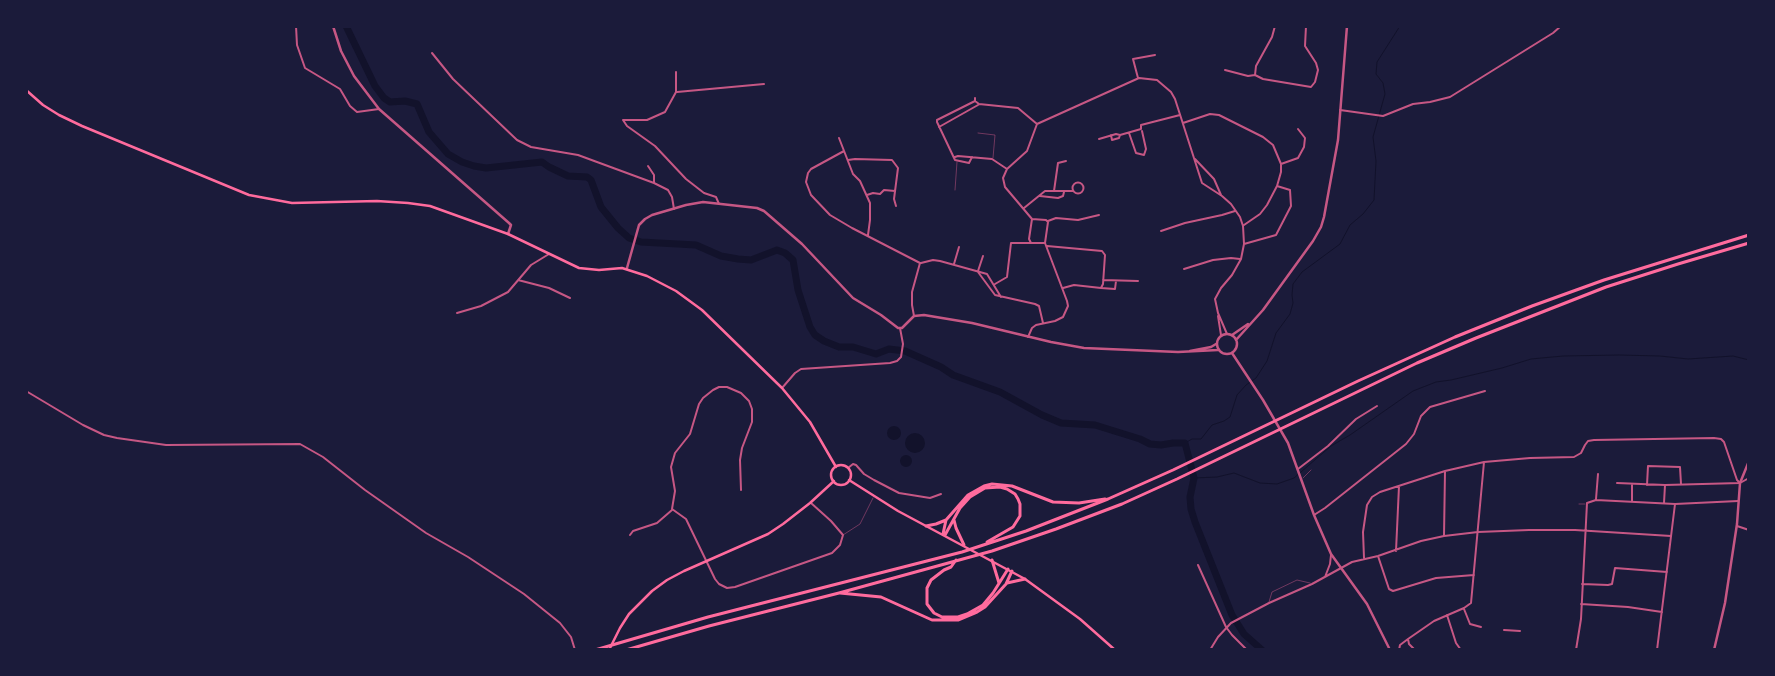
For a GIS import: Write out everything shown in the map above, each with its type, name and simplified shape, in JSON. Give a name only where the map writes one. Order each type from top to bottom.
[{"type":"highway","points":[[595,650],[708,617],[962,552],[1026,531],[1108,499],[1414,355],[1532,306],[1644,267],[1749,235]]},
{"type":"highway","points":[[626,650],[992,551],[1056,529],[1122,504],[1177,479],[1417,363],[1562,303],[1642,275],[1749,244]]},
{"type":"highway","points":[[926,526],[946,520],[968,495],[984,486],[992,484],[1012,486],[1053,502],[1080,503],[1108,499]]},
{"type":"highway","points":[[944,535],[964,502],[977,492],[992,487],[1000,487],[1011,491],[1020,504],[1020,516],[1017,522],[1013,527],[983,545]]},
{"type":"highway","points":[[944,535],[946,520]]},
{"type":"highway","points":[[954,520],[964,545]]},
{"type":"highway","points":[[957,560],[951,567],[931,580],[926,588],[927,604],[931,610],[942,617],[958,617],[976,610],[989,599],[1010,570]]},
{"type":"highway","points":[[992,560],[999,583]]},
{"type":"highway","points":[[839,593],[880,597],[932,620],[958,620],[985,607],[1006,584],[1010,570]]},
{"type":"highway","points":[[1006,584],[1025,579]]},
{"type":"main road","points":[[26,90],[59,116],[249,195],[292,203],[377,201],[421,204],[438,208],[508,234],[585,270],[627,268],[656,280],[691,301],[782,388],[810,422],[836,467]]},
{"type":"main road","points":[[841,465],[848,468],[851,474],[849,480],[842,484],[834,481],[832,473],[836,467],[841,465]]},
{"type":"main road","points":[[849,480],[874,497],[1025,579],[1080,619],[1115,650]]},
{"type":"main road","points":[[609,650],[620,628],[635,608],[652,591],[668,580],[768,534],[810,503],[834,481]]},
{"type":"street","points":[[296,26],[297,45],[305,68],[340,89],[350,106],[357,112],[379,109]]},
{"type":"street","points":[[333,26],[341,51],[354,76],[379,109],[509,223],[511,225],[508,234]]},
{"type":"street","points":[[1255,75],[1256,66],[1272,37],[1275,26]]},
{"type":"street","points":[[1225,70],[1248,76],[1255,75],[1263,80],[1308,87],[1314,85],[1317,67],[1305,46],[1306,26]]},
{"type":"street","points":[[1236,340],[1264,310],[1321,227],[1334,165],[1347,26]]},
{"type":"street","points":[[1340,110],[1383,116],[1413,104],[1430,102],[1450,96],[1561,26]]},
{"type":"street","points":[[432,53],[452,79],[517,140],[532,147],[578,155],[654,183],[668,190],[672,197],[674,209]]},
{"type":"street","points":[[1139,78],[1133,59],[1155,55]]},
{"type":"street","points":[[676,72],[676,92],[665,112],[647,120],[623,120],[627,126],[654,146],[686,179],[704,193],[716,197],[719,204]]},
{"type":"street","points":[[1031,243],[1029,238],[1032,219],[1005,187],[1003,178],[1007,170],[1026,151],[1037,124],[1139,78],[1157,80],[1165,85],[1175,98],[1202,183],[1222,196],[1236,210],[1243,226],[1244,244],[1241,259],[1232,275],[1217,294],[1215,303],[1221,335],[1216,344],[1211,347],[1184,352]]},
{"type":"street","points":[[676,92],[764,84]]},
{"type":"street","points":[[972,157],[969,163],[958,162],[937,120],[975,100],[979,104]]},
{"type":"street","points":[[939,126],[979,104],[1018,108],[1037,124]]},
{"type":"street","points":[[1183,123],[1210,114],[1219,115],[1263,137],[1273,145],[1281,172],[1277,186],[1260,214],[1243,226]]},
{"type":"street","points":[[1129,133],[1136,153],[1144,155],[1146,149],[1141,126],[1180,115]]},
{"type":"street","points":[[1280,164],[1298,158],[1304,147],[1305,138],[1298,129]]},
{"type":"street","points":[[1099,139],[1142,130]]},
{"type":"street","points":[[1111,135],[1112,140],[1119,138],[1120,135]]},
{"type":"street","points":[[839,138],[853,174],[860,181],[870,203],[871,211],[867,236]]},
{"type":"street","points":[[844,151],[812,169],[806,177],[811,195],[830,214],[852,228],[920,263],[933,260],[987,274],[1001,297]]},
{"type":"street","points":[[955,158],[958,156],[992,159],[1007,170]]},
{"type":"street","points":[[1193,157],[1214,179],[1222,196]]},
{"type":"street","points":[[848,160],[892,160],[898,168],[895,191],[896,206]]},
{"type":"street","points":[[1054,192],[1058,163],[1066,161]]},
{"type":"street","points":[[648,166],[654,175],[654,183]]},
{"type":"street","points":[[1024,208],[1045,191],[1073,191],[1080,194],[1083,190],[1082,185],[1074,184],[1073,191]]},
{"type":"street","points":[[1244,244],[1276,235],[1291,206],[1290,190],[1277,186]]},
{"type":"street","points":[[867,195],[873,193],[880,194],[884,190],[895,191]]},
{"type":"street","points":[[1039,196],[1058,198],[1064,192]]},
{"type":"street","points":[[627,268],[636,234],[639,226],[645,219],[703,202],[757,208],[764,211],[802,244],[853,298],[881,315],[896,328],[900,328]]},
{"type":"street","points":[[1161,231],[1236,210]]},
{"type":"street","points":[[1032,219],[1048,221],[1056,218],[1078,220],[1099,215]]},
{"type":"street","points":[[1028,336],[1034,326],[1060,319],[1065,314],[1067,301],[1046,245],[1048,221]]},
{"type":"street","points":[[995,285],[1007,277],[1011,243],[1031,243],[1102,250],[1105,254],[1101,288]]},
{"type":"street","points":[[954,265],[959,247]]},
{"type":"street","points":[[457,313],[495,300],[508,292],[531,265],[550,253]]},
{"type":"street","points":[[978,272],[983,256]]},
{"type":"street","points":[[1184,269],[1213,260],[1241,259]]},
{"type":"street","points":[[914,316],[912,292],[920,263]]},
{"type":"street","points":[[978,272],[994,296],[1038,306],[1043,323]]},
{"type":"street","points":[[518,280],[549,288],[570,298]]},
{"type":"street","points":[[1103,280],[1138,282]]},
{"type":"street","points":[[1063,288],[1074,286],[1115,289],[1116,281]]},
{"type":"street","points":[[1218,314],[1227,334]]},
{"type":"street","points":[[900,328],[914,316],[940,316],[1084,348],[1184,352],[1218,350],[1226,354],[1232,353],[1236,348],[1236,340],[1232,335],[1221,335]]},
{"type":"street","points":[[1232,335],[1249,324]]},
{"type":"street","points":[[782,388],[795,373],[801,370],[897,362],[901,357],[903,344],[900,328]]},
{"type":"street","points":[[1216,344],[1218,350]]},
{"type":"street","points":[[1232,353],[1281,430],[1331,554],[1367,604],[1390,650]]},
{"type":"street","points":[[630,534],[633,531],[657,523],[672,510],[675,491],[671,473],[672,460],[675,453],[690,434],[699,404],[703,398],[719,387],[727,387],[742,393],[749,401],[752,409],[752,422],[742,448],[740,460],[741,490]]},
{"type":"street","points":[[26,390],[83,425],[104,435],[123,439],[146,443],[184,445],[300,444],[323,456],[365,490],[419,528],[468,557],[524,594],[560,623],[571,638],[576,650]]},
{"type":"street","points":[[1314,515],[1406,444],[1414,434],[1421,416],[1430,407],[1485,391]]},
{"type":"street","points":[[1298,469],[1328,446],[1356,419],[1377,406]]},
{"type":"street","points":[[1364,558],[1363,532],[1367,505],[1372,497],[1380,492],[1445,471],[1484,462],[1574,457],[1581,453],[1588,441],[1714,438],[1724,442],[1737,480],[1740,483]]},
{"type":"street","points":[[1714,650],[1725,603],[1737,526],[1740,483],[1749,461]]},
{"type":"street","points":[[1399,650],[1400,645],[1408,638],[1434,621],[1471,603],[1484,462]]},
{"type":"street","points":[[848,468],[851,465],[856,465],[864,474],[900,493],[930,498],[941,494]]},
{"type":"street","points":[[1647,485],[1648,466],[1680,467],[1681,484]]},
{"type":"street","points":[[1444,536],[1445,471]]},
{"type":"street","points":[[1596,500],[1598,474]]},
{"type":"street","points":[[1617,484],[1740,483],[1749,478]]},
{"type":"street","points":[[1632,484],[1632,502]]},
{"type":"street","points":[[1396,551],[1399,485]]},
{"type":"street","points":[[1664,504],[1665,485]]},
{"type":"street","points":[[1576,650],[1581,619],[1587,502],[1596,500],[1675,504],[1739,501]]},
{"type":"street","points":[[672,510],[686,519],[718,584],[727,588],[735,587],[832,554],[840,545],[843,535],[827,517],[810,503]]},
{"type":"street","points":[[1658,650],[1675,504]]},
{"type":"street","points":[[1737,526],[1749,530]]},
{"type":"street","points":[[1210,650],[1226,627],[1269,602],[1312,584],[1352,562],[1396,551],[1421,541],[1478,532],[1529,530],[1671,536]]},
{"type":"street","points":[[1325,577],[1330,564],[1331,554]]},
{"type":"street","points":[[1378,556],[1389,589],[1392,592],[1436,578],[1474,575]]},
{"type":"street","points":[[1198,565],[1226,627],[1247,650]]},
{"type":"street","points":[[1582,584],[1612,584],[1615,568],[1667,572]]},
{"type":"street","points":[[1581,604],[1628,607],[1662,612]]},
{"type":"street","points":[[1464,608],[1470,624],[1481,627]]},
{"type":"street","points":[[1447,615],[1456,643],[1461,650]]},
{"type":"street","points":[[1504,630],[1520,631]]},
{"type":"street","points":[[1408,638],[1409,644],[1415,650]]},
{"type":"lane","points":[[978,133],[995,135],[992,159]]},
{"type":"lane","points":[[955,190],[958,162]]},
{"type":"lane","points":[[1302,479],[1311,470]]},
{"type":"lane","points":[[843,535],[860,524],[874,497]]},
{"type":"lane","points":[[1579,504],[1587,502]]},
{"type":"lane","points":[[1269,602],[1272,592],[1297,580],[1312,584]]},
{"type":"shaded area","points":[[894,426],[899,428],[901,433],[899,438],[894,440],[889,438],[887,433],[889,428]]},
{"type":"shaded area","points":[[915,433],[922,436],[925,443],[922,450],[915,453],[908,450],[905,443],[908,436]]},
{"type":"shaded area","points":[[904,455],[908,455],[912,461],[908,467],[904,467],[900,463],[900,459]]},
{"type":"waterway","points":[[346,26],[375,86],[384,98],[390,102],[405,101],[417,104],[429,132],[448,154],[462,162],[486,168],[542,162],[568,176],[587,177],[591,180],[601,207],[618,228],[629,238],[641,242],[696,245],[721,256],[751,260],[777,250],[785,253],[793,260],[798,290],[810,327],[815,335],[839,347],[853,347],[876,354],[889,349],[905,351],[941,367],[953,375],[1000,392],[1061,423],[1095,425],[1150,444],[1185,443],[1194,478],[1190,497],[1195,522],[1232,615],[1244,634],[1262,650]]},
{"type":"waterway","points":[[1185,443],[1192,439],[1201,439],[1212,425],[1230,417],[1237,395],[1256,378],[1267,361],[1276,333],[1290,314],[1293,303],[1293,284],[1302,272],[1340,244],[1350,225],[1363,214],[1374,200],[1376,161],[1373,137],[1385,94],[1383,83],[1376,74],[1377,62],[1400,26]]},
{"type":"waterway","points":[[1194,478],[1217,477],[1234,473],[1260,483],[1277,484],[1294,478],[1331,446],[1413,391],[1436,382],[1502,368],[1531,359],[1563,356],[1619,355],[1688,359],[1733,356],[1749,360]]}]
